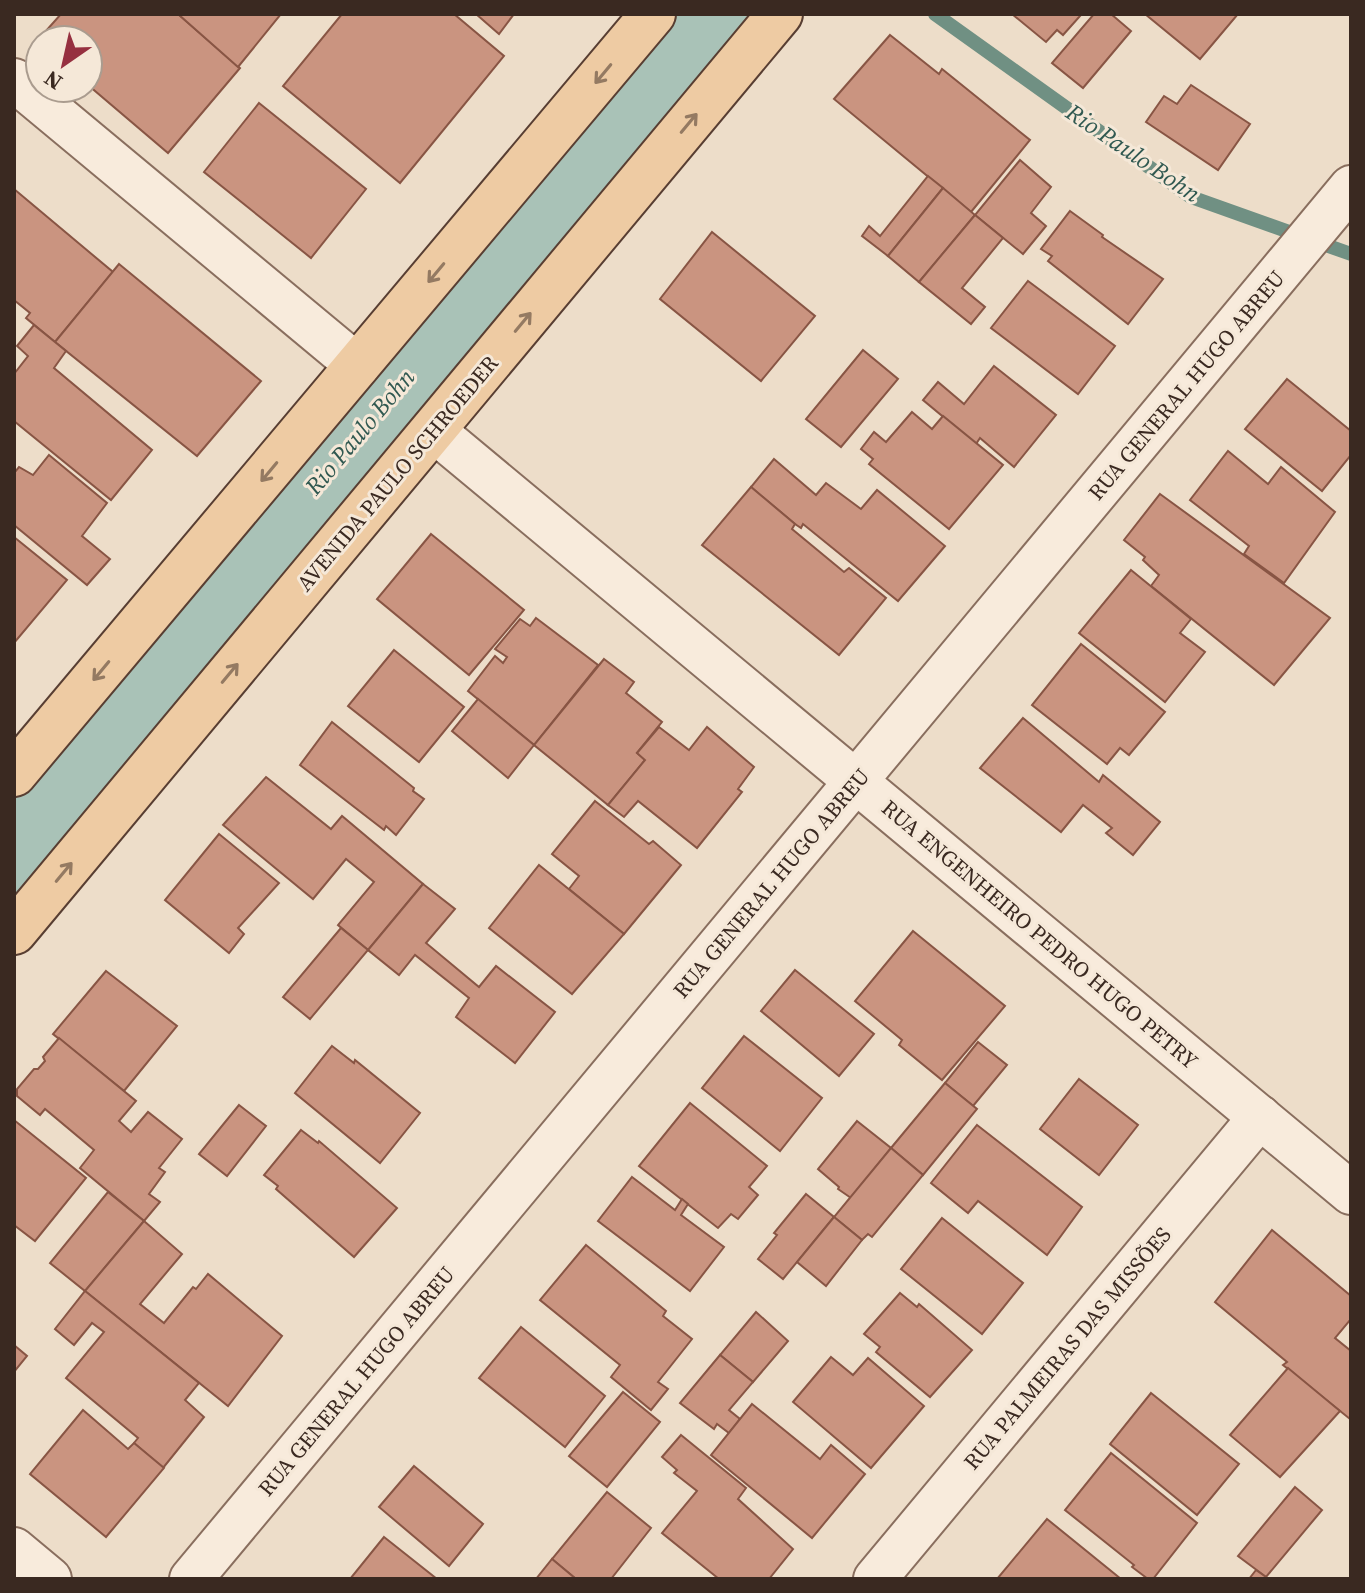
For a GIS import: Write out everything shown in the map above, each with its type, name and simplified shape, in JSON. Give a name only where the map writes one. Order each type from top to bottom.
[{"type":"main road","points":[[14,774],[653,14]]},
{"type":"main road","name":"AVENIDA PAULO SCHROEDER","points":[[14,932],[780,14]]},
{"type":"street","points":[[14,80],[358,366]]},
{"type":"street","name":"RUA GENERAL HUGO ABREU","points":[[191,1579],[1351,187]]},
{"type":"street","name":"RUA ENGENHEIRO PEDRO HUGO PETRY","points":[[433,430],[1351,1193]]},
{"type":"street","name":"RUA PALMEIRAS DAS MISSÕES","points":[[875,1579],[1260,1117]]},
{"type":"street","points":[[14,1549],[50,1579]]},
{"type":"building","points":[[61,14],[178,14],[240,68],[168,153],[104,99],[104,24],[52,24]]},
{"type":"building","points":[[178,14],[281,14],[238,67]]},
{"type":"building","points":[[342,14],[454,14],[504,56],[400,183],[283,86]]},
{"type":"building","points":[[476,14],[514,14],[499,34]]},
{"type":"building","points":[[1012,14],[1080,16],[1063,35],[1057,30],[1046,42]]},
{"type":"building","points":[[1094,14],[1111,14],[1131,31],[1083,88],[1052,63]]},
{"type":"building","points":[[1145,14],[1238,14],[1200,59]]},
{"type":"building","points":[[890,35],[939,74],[942,69],[1030,140],[971,212],[834,99]]},
{"type":"building","points":[[1191,85],[1250,124],[1218,170],[1146,122],[1164,96],[1177,104]]},
{"type":"building","points":[[259,103],[366,189],[311,258],[204,172]]},
{"type":"building","points":[[1020,160],[1051,187],[1031,213],[1046,226],[1023,254],[975,215]]},
{"type":"building","points":[[928,176],[943,188],[888,256],[862,236],[869,226],[880,236]]},
{"type":"building","points":[[943,188],[975,215],[919,282],[888,256]]},
{"type":"building","points":[[14,189],[113,272],[55,342],[26,318],[30,313],[14,300]]},
{"type":"building","points":[[1070,211],[1163,279],[1128,324],[1048,261],[1052,256],[1041,249]]},
{"type":"building","points":[[975,215],[1003,238],[962,288],[985,307],[971,324],[919,282]]},
{"type":"building","points":[[712,232],[815,316],[761,381],[660,299]]},
{"type":"building","points":[[119,264],[261,381],[197,456],[55,342]]},
{"type":"building","points":[[1028,281],[1115,346],[1078,394],[991,328]]},
{"type":"building","points":[[34,325],[66,351],[54,368],[152,450],[111,500],[14,421],[14,374],[28,356],[17,346]]},
{"type":"building","points":[[863,350],[898,379],[841,447],[806,419]]},
{"type":"building","points":[[994,366],[1056,415],[1014,467],[980,438],[976,444],[923,400],[938,382],[964,404]]},
{"type":"building","points":[[1287,379],[1351,431],[1351,455],[1322,491],[1245,429]]},
{"type":"building","points":[[912,412],[932,429],[943,416],[1003,465],[949,529],[869,464],[873,459],[861,449],[874,432],[886,442]]},
{"type":"building","points":[[1228,451],[1268,484],[1281,467],[1335,512],[1284,583],[1244,554],[1249,546],[1190,500]]},
{"type":"building","points":[[49,455],[107,503],[82,536],[110,559],[87,585],[14,525],[14,473],[19,467],[33,475]]},
{"type":"building","points":[[774,459],[816,495],[826,483],[861,509],[877,490],[945,546],[898,601],[803,524],[801,528],[795,524],[751,487]]},
{"type":"building","points":[[751,487],[795,524],[792,529],[844,572],[849,568],[886,598],[839,655],[702,545]]},
{"type":"building","points":[[1160,494],[1330,618],[1274,685],[1151,586],[1159,575],[1143,560],[1145,557],[1124,540]]},
{"type":"building","points":[[431,534],[524,610],[469,675],[377,599]]},
{"type":"building","points":[[14,537],[67,580],[14,643]]},
{"type":"building","points":[[1131,570],[1191,619],[1180,633],[1205,652],[1165,702],[1079,633]]},
{"type":"building","points":[[536,618],[598,665],[534,745],[468,691],[495,656],[503,663],[507,657],[495,649],[520,619],[530,626]]},
{"type":"building","points":[[1081,644],[1165,712],[1129,755],[1120,748],[1107,764],[1032,705]]},
{"type":"building","points":[[394,650],[464,707],[419,762],[348,706]]},
{"type":"building","points":[[604,659],[634,682],[626,693],[662,722],[637,753],[645,760],[608,805],[534,745]]},
{"type":"building","points":[[478,699],[534,745],[508,778],[452,731]]},
{"type":"building","points":[[1023,718],[1099,782],[1103,775],[1160,822],[1133,855],[1106,833],[1112,828],[1083,805],[1061,832],[980,768]]},
{"type":"building","points":[[332,722],[424,799],[396,835],[386,826],[384,830],[300,765]]},
{"type":"building","points":[[659,727],[689,750],[707,727],[754,767],[738,789],[742,792],[697,848],[638,801],[624,817],[608,805],[645,760],[637,753]]},
{"type":"building","points":[[266,777],[331,829],[342,816],[423,884],[368,950],[338,925],[374,882],[346,859],[313,899],[223,825]]},
{"type":"building","points":[[595,801],[649,844],[653,841],[681,865],[624,934],[569,889],[579,876],[552,854]]},
{"type":"building","points":[[219,834],[279,883],[238,928],[244,934],[229,953],[165,900]]},
{"type":"building","points":[[539,865],[624,934],[572,994],[489,928]]},
{"type":"building","points":[[423,884],[455,909],[426,943],[479,987],[496,966],[555,1012],[515,1063],[456,1017],[469,998],[415,955],[399,975],[368,950]]},
{"type":"building","points":[[341,928],[368,950],[310,1019],[283,997]]},
{"type":"building","points":[[913,931],[1005,1006],[942,1080],[899,1045],[902,1040],[855,1001]]},
{"type":"building","points":[[795,970],[874,1034],[839,1076],[761,1011]]},
{"type":"building","points":[[106,971],[177,1026],[124,1091],[53,1034]]},
{"type":"building","points":[[744,1036],[822,1098],[780,1151],[702,1088]]},
{"type":"building","points":[[59,1038],[136,1101],[119,1121],[131,1132],[148,1112],[182,1139],[159,1168],[165,1172],[149,1194],[160,1202],[144,1221],[80,1168],[94,1150],[45,1109],[40,1115],[17,1096],[17,1089],[45,1061],[43,1057]]},
{"type":"building","points":[[978,1042],[1007,1065],[973,1106],[945,1083]]},
{"type":"building","points":[[332,1046],[354,1063],[355,1060],[420,1113],[380,1163],[295,1093]]},
{"type":"building","points":[[1079,1079],[1138,1125],[1099,1175],[1040,1129]]},
{"type":"building","points":[[945,1083],[977,1109],[923,1175],[891,1148]]},
{"type":"building","points":[[690,1103],[767,1166],[749,1187],[758,1195],[738,1219],[731,1214],[718,1228],[639,1166]]},
{"type":"building","points":[[239,1105],[266,1126],[227,1176],[199,1154]]},
{"type":"building","points":[[14,1120],[86,1178],[35,1241],[14,1225]]},
{"type":"building","points":[[857,1121],[891,1148],[851,1198],[818,1169]]},
{"type":"building","points":[[977,1125],[1082,1207],[1047,1255],[978,1201],[968,1213],[931,1183]]},
{"type":"building","points":[[301,1130],[319,1141],[397,1208],[354,1257],[264,1175]]},
{"type":"building","points":[[891,1148],[923,1175],[872,1237],[868,1234],[862,1240],[834,1217]]},
{"type":"building","points":[[632,1177],[675,1210],[682,1199],[688,1204],[681,1215],[724,1247],[690,1291],[598,1221]]},
{"type":"building","points":[[108,1192],[144,1221],[85,1291],[50,1263]]},
{"type":"building","points":[[806,1194],[834,1217],[783,1279],[758,1259],[777,1235],[774,1233]]},
{"type":"building","points":[[834,1217],[862,1240],[826,1286],[797,1262]]},
{"type":"building","points":[[942,1218],[1023,1283],[982,1334],[901,1269]]},
{"type":"building","points":[[144,1221],[182,1254],[140,1304],[164,1323],[193,1287],[196,1289],[208,1274],[282,1336],[228,1406],[85,1291]]},
{"type":"building","points":[[1272,1230],[1351,1296],[1351,1319],[1335,1338],[1351,1351],[1350,1419],[1283,1365],[1287,1362],[1215,1302]]},
{"type":"building","points":[[586,1245],[666,1311],[663,1316],[692,1339],[658,1382],[668,1389],[651,1410],[611,1377],[620,1365],[540,1300]]},
{"type":"building","points":[[85,1291],[199,1383],[185,1400],[204,1417],[163,1468],[134,1443],[138,1438],[66,1378],[104,1332],[92,1323],[74,1345],[55,1329]]},
{"type":"building","points":[[900,1293],[917,1307],[919,1304],[972,1350],[930,1397],[876,1352],[880,1347],[864,1334]]},
{"type":"building","points":[[756,1312],[788,1341],[753,1382],[720,1355]]},
{"type":"building","points":[[521,1327],[605,1396],[565,1447],[479,1378]]},
{"type":"building","points":[[14,1345],[27,1356],[14,1372]]},
{"type":"building","points":[[720,1355],[753,1382],[729,1410],[740,1419],[729,1433],[717,1424],[714,1429],[680,1403]]},
{"type":"building","points":[[831,1357],[853,1375],[868,1358],[924,1406],[871,1468],[793,1402]]},
{"type":"building","points":[[1288,1368],[1340,1411],[1280,1477],[1230,1435]]},
{"type":"building","points":[[623,1392],[660,1422],[607,1487],[569,1456]]},
{"type":"building","points":[[1151,1393],[1239,1464],[1197,1515],[1110,1444]]},
{"type":"building","points":[[752,1404],[820,1459],[831,1445],[865,1474],[812,1538],[711,1455]]},
{"type":"building","points":[[83,1410],[128,1449],[134,1443],[164,1468],[106,1537],[30,1474]]},
{"type":"building","points":[[681,1435],[746,1488],[738,1499],[793,1549],[769,1579],[719,1579],[662,1533],[697,1491],[674,1473],[677,1470],[662,1457]]},
{"type":"building","points":[[1111,1453],[1197,1523],[1153,1579],[1148,1579],[1132,1567],[1134,1565],[1065,1510]]},
{"type":"building","points":[[414,1466],[483,1524],[449,1566],[379,1507]]},
{"type":"building","points":[[1295,1487],[1322,1510],[1266,1577],[1238,1556]]},
{"type":"building","points":[[607,1492],[651,1528],[611,1579],[576,1579],[552,1559]]},
{"type":"building","points":[[1047,1519],[1121,1579],[997,1579]]},
{"type":"building","points":[[384,1537],[437,1579],[350,1579]]},
{"type":"building","points":[[552,1559],[576,1579],[536,1579]]},
{"type":"building","points":[[1256,1570],[1266,1577],[1268,1579],[1249,1579]]},
{"type":"waterway","name":"Rio Paulo Bohn","points":[[14,849],[706,14]]},
{"type":"waterway","name":"Rio Paulo Bohn","points":[[935,14],[1191,197],[1351,254]]}]
